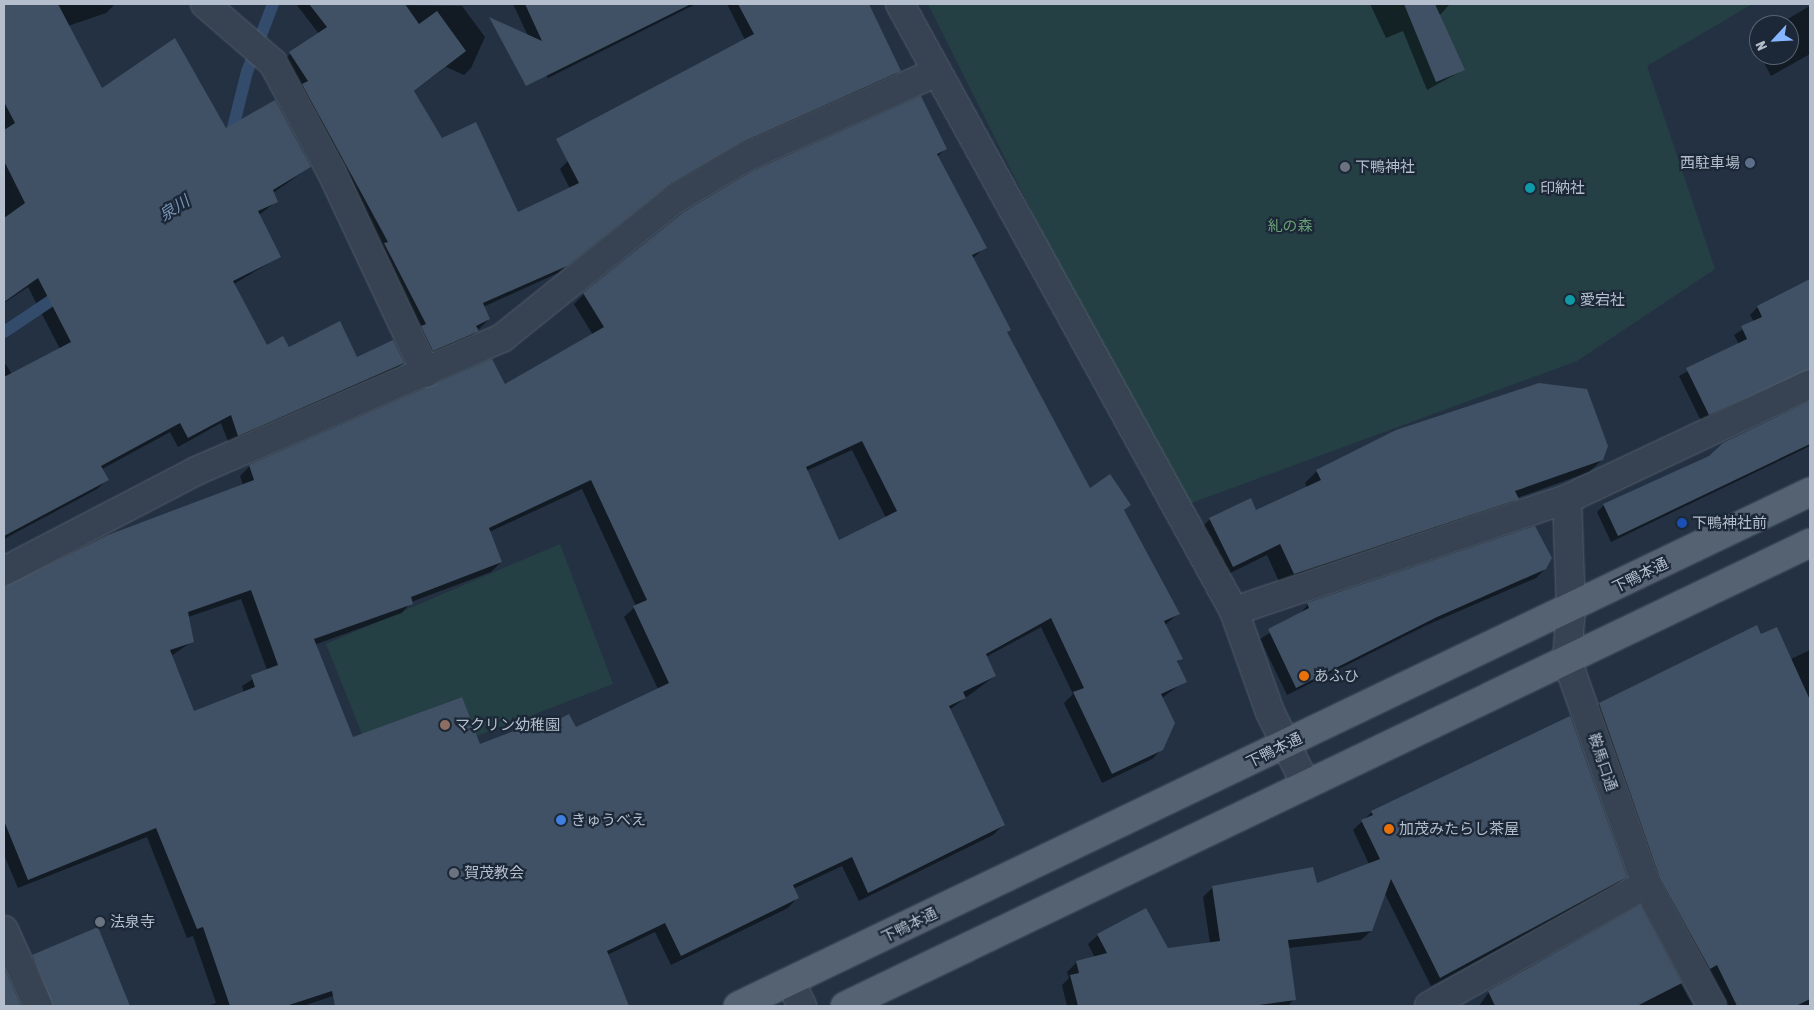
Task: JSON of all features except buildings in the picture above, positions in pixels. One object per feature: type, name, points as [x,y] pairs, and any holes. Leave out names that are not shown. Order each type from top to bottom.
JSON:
[{"type":"main road","name":"下鴨本通","points":[[738,1006],[1810,492]]},
{"type":"main road","points":[[844,1006],[1810,543]]},
{"type":"street","points":[[205,4],[272,63],[331,171],[426,373]]},
{"type":"street","points":[[900,4],[936,73],[1234,611],[1286,744],[1306,785]]},
{"type":"street","points":[[4,571],[196,471],[426,373],[502,338],[675,199],[738,162],[936,73]]},
{"type":"street","points":[[1234,611],[1567,499],[1810,384]]},
{"type":"street","name":"鞍馬口通","points":[[1567,499],[1571,608],[1567,660],[1646,884],[1712,1006]]},
{"type":"street","points":[[1429,1006],[1646,884]]},
{"type":"street","points":[[4,930],[38,1006]]},
{"type":"street","points":[[790,982],[802,1006]]},
{"type":"green space","name":"糺の森","points":[[928,4],[1752,4],[1647,66],[1715,269],[1577,361],[1186,505],[1146,440]]},
{"type":"green space","points":[[560,544],[613,684],[477,736],[461,697],[362,734],[326,644]]},
{"type":"waterway","name":"泉川","points":[[230,140],[247,72],[273,4]]},
{"type":"waterway","name":"泉川","points":[[4,332],[64,292]]},
{"type":"place","name":"西駐車場","points":[[1750,163]]},
{"type":"place","name":"下鴨神社","points":[[1345,167]]},
{"type":"place","name":"印納社","points":[[1530,188]]},
{"type":"place","name":"愛宕社","points":[[1570,300]]},
{"type":"place","name":"下鴨神社前","points":[[1682,523]]},
{"type":"place","name":"あふひ","points":[[1304,676]]},
{"type":"place","name":"マクリン幼稚園","points":[[445,725]]},
{"type":"place","name":"きゅうべえ","points":[[561,820]]},
{"type":"place","name":"加茂みたらし茶屋","points":[[1389,829]]},
{"type":"place","name":"賀茂教会","points":[[454,873]]},
{"type":"place","name":"法泉寺","points":[[100,922]]}]
